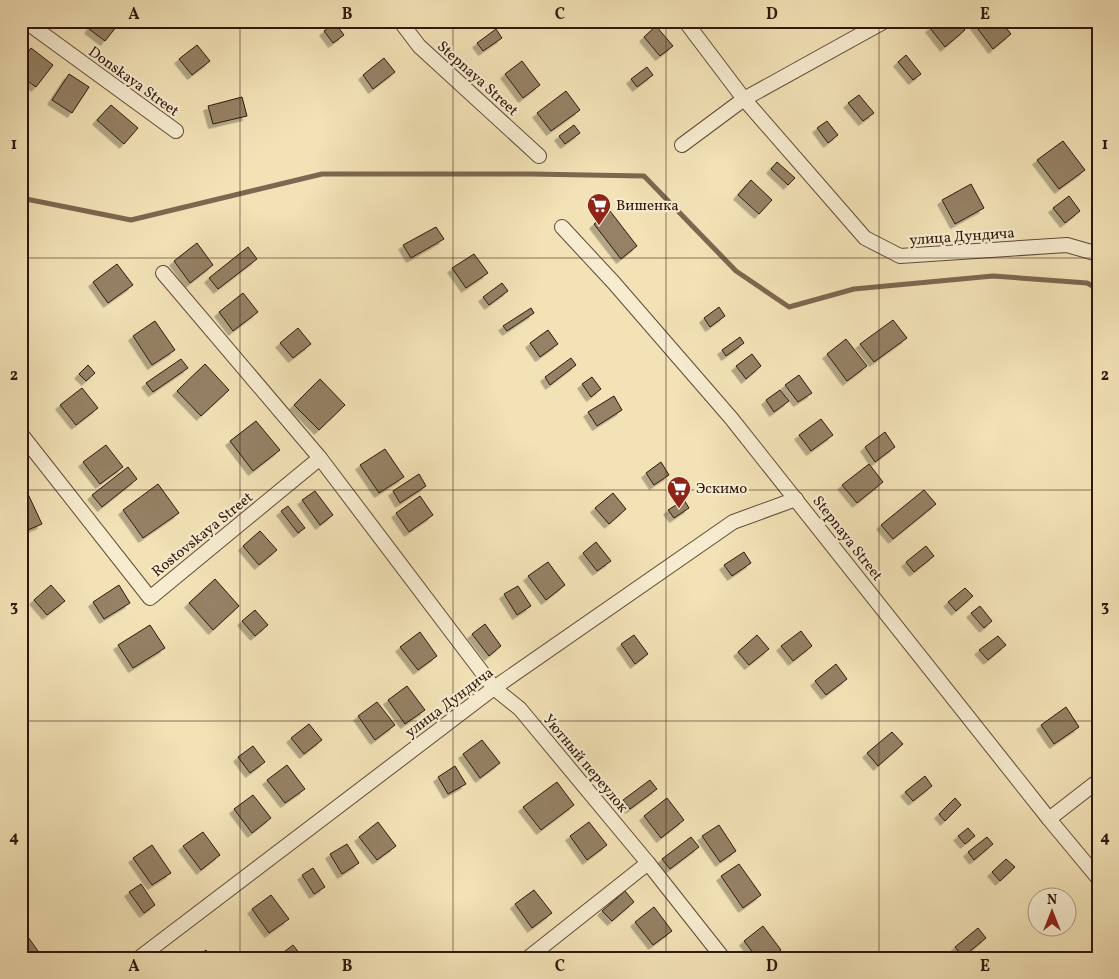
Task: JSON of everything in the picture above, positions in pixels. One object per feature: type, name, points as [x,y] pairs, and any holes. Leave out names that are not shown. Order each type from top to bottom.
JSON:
[{"type":"street","name":"Donskaya Street","points":[[25,21],[176,131]]},
{"type":"street","name":"Stepnaya Street","points":[[400,21],[419,46],[538,156]]},
{"type":"street","name":"улица Дундича","points":[[685,21],[744,100],[866,238],[900,256],[1067,246],[1098,254]]},
{"type":"street","points":[[682,145],[744,100],[885,21]]},
{"type":"street","name":"Stepnaya Street","points":[[562,226],[614,282],[724,410],[1098,878]]},
{"type":"street","points":[[163,273],[320,458],[494,688]]},
{"type":"street","name":"Rostovskaya Street","points":[[21,434],[150,598],[320,458]]},
{"type":"street","name":"улица Дундича","points":[[138,958],[494,688],[733,522],[796,499]]},
{"type":"street","name":"Уютный переулок","points":[[494,688],[520,709],[648,863],[723,958]]},
{"type":"street","points":[[1049,819],[1098,781]]},
{"type":"street","points":[[528,958],[648,863]]},
{"type":"building","points":[[95,21],[121,21],[105,41],[89,29]]},
{"type":"building","points":[[939,21],[958,21],[965,30],[945,47],[930,28]]},
{"type":"building","points":[[979,21],[1001,21],[1011,34],[993,49],[975,25]]},
{"type":"building","points":[[335,23],[344,35],[333,43],[324,31]]},
{"type":"building","points":[[656,26],[673,46],[660,56],[644,37]]},
{"type":"building","points":[[496,29],[502,38],[483,51],[477,43]]},
{"type":"building","points":[[197,45],[210,61],[192,75],[179,59]]},
{"type":"building","points":[[31,48],[53,65],[36,87],[21,76],[21,60]]},
{"type":"building","points":[[906,55],[921,74],[913,80],[898,62]]},
{"type":"building","points":[[384,58],[395,72],[373,89],[363,75]]},
{"type":"building","points":[[522,61],[540,85],[523,98],[505,74]]},
{"type":"building","points":[[647,67],[653,75],[637,87],[631,79]]},
{"type":"building","points":[[69,74],[89,87],[72,113],[52,100]]},
{"type":"building","points":[[566,91],[580,110],[551,131],[537,113]]},
{"type":"building","points":[[859,95],[874,113],[863,121],[848,103]]},
{"type":"building","points":[[242,97],[247,116],[213,124],[208,106]]},
{"type":"building","points":[[111,105],[138,128],[124,144],[97,120]]},
{"type":"building","points":[[827,121],[838,135],[828,143],[817,128]]},
{"type":"building","points":[[574,125],[580,133],[565,144],[559,136]]},
{"type":"building","points":[[1063,141],[1085,170],[1059,189],[1037,160]]},
{"type":"building","points":[[777,162],[795,178],[788,185],[771,169]]},
{"type":"building","points":[[751,180],[772,200],[759,214],[738,195]]},
{"type":"building","points":[[971,184],[984,208],[955,224],[942,200]]},
{"type":"building","points":[[1069,196],[1080,211],[1065,223],[1053,208]]},
{"type":"building","points":[[610,211],[637,246],[621,259],[594,224]]},
{"type":"building","points":[[436,227],[444,239],[411,258],[403,245]]},
{"type":"building","points":[[197,243],[213,265],[190,283],[174,261]]},
{"type":"building","points":[[248,247],[257,259],[218,289],[209,278]]},
{"type":"building","points":[[474,254],[488,273],[466,288],[452,268]]},
{"type":"building","points":[[117,264],[133,285],[108,303],[93,282]]},
{"type":"building","points":[[502,283],[508,291],[489,305],[483,297]]},
{"type":"building","points":[[243,293],[258,312],[233,331],[219,312]]},
{"type":"building","points":[[719,307],[725,316],[710,327],[704,318]]},
{"type":"building","points":[[531,308],[534,313],[507,331],[503,326]]},
{"type":"building","points":[[893,320],[907,338],[874,362],[860,344]]},
{"type":"building","points":[[155,321],[175,350],[152,365],[133,336]]},
{"type":"building","points":[[298,328],[311,344],[293,358],[280,343]]},
{"type":"building","points":[[548,330],[558,344],[540,357],[530,343]]},
{"type":"building","points":[[740,337],[744,343],[726,356],[722,350]]},
{"type":"building","points":[[846,339],[867,366],[847,381],[827,354]]},
{"type":"building","points":[[752,354],[761,366],[746,379],[736,366]]},
{"type":"building","points":[[571,358],[576,365],[550,385],[545,377]]},
{"type":"building","points":[[181,359],[188,368],[153,392],[146,383]]},
{"type":"building","points":[[205,364],[229,390],[201,416],[177,391]]},
{"type":"building","points":[[88,365],[95,373],[86,381],[79,374]]},
{"type":"building","points":[[799,375],[812,393],[798,402],[785,385]]},
{"type":"building","points":[[592,377],[601,389],[591,397],[582,384]]},
{"type":"building","points":[[320,379],[345,405],[319,430],[294,405]]},
{"type":"building","points":[[82,388],[98,408],[76,425],[60,405]]},
{"type":"building","points":[[780,390],[789,401],[774,412],[766,400]]},
{"type":"building","points":[[614,396],[622,410],[597,426],[588,412]]},
{"type":"building","points":[[821,419],[833,435],[811,451],[799,435]]},
{"type":"building","points":[[256,421],[280,450],[253,471],[230,441]]},
{"type":"building","points":[[885,432],[895,447],[875,462],[865,447]]},
{"type":"building","points":[[106,445],[123,467],[100,484],[83,462]]},
{"type":"building","points":[[385,449],[404,477],[379,493],[360,465]]},
{"type":"building","points":[[661,462],[669,475],[654,485],[646,473]]},
{"type":"building","points":[[869,464],[883,482],[857,503],[842,485]]},
{"type":"building","points":[[128,467],[137,479],[102,507],[92,495]]},
{"type":"building","points":[[419,474],[426,486],[400,503],[393,491]]},
{"type":"building","points":[[158,484],[179,513],[143,538],[123,510]]},
{"type":"building","points":[[924,490],[936,504],[893,539],[881,525]]},
{"type":"building","points":[[315,491],[333,515],[320,525],[302,500]]},
{"type":"building","points":[[613,493],[626,509],[609,524],[595,508]]},
{"type":"building","points":[[28,494],[42,524],[21,533],[21,497]]},
{"type":"building","points":[[420,496],[433,515],[409,532],[396,513]]},
{"type":"building","name":"Эскимо","points":[[684,500],[689,508],[674,518],[668,510]]},
{"type":"building","points":[[288,506],[305,528],[298,533],[281,511]]},
{"type":"building","points":[[260,531],[277,550],[259,565],[243,546]]},
{"type":"building","points":[[596,542],[611,561],[597,571],[583,553]]},
{"type":"building","points":[[926,546],[934,556],[914,572],[906,562]]},
{"type":"building","points":[[744,552],[751,563],[732,576],[724,565]]},
{"type":"building","points":[[548,562],[565,585],[546,600],[528,576]]},
{"type":"building","points":[[215,579],[239,606],[213,630],[189,603]]},
{"type":"building","points":[[51,585],[65,601],[47,615],[34,600]]},
{"type":"building","points":[[119,585],[130,603],[104,619],[93,602]]},
{"type":"building","points":[[518,586],[531,606],[517,615],[504,594]]},
{"type":"building","points":[[965,588],[973,596],[956,611],[948,602]]},
{"type":"building","points":[[980,606],[992,621],[984,628],[971,613]]},
{"type":"building","points":[[255,610],[268,625],[255,636],[242,621]]},
{"type":"building","points":[[485,624],[501,646],[489,656],[472,634]]},
{"type":"building","points":[[150,625],[165,648],[133,668],[118,645]]},
{"type":"building","points":[[801,631],[812,646],[793,661],[781,646]]},
{"type":"building","points":[[420,632],[437,656],[418,670],[400,647]]},
{"type":"building","points":[[634,635],[648,654],[635,664],[621,644]]},
{"type":"building","points":[[757,635],[769,649],[749,665],[738,652]]},
{"type":"building","points":[[998,636],[1006,645],[988,660],[979,650]]},
{"type":"building","points":[[836,664],[847,679],[826,695],[815,681]]},
{"type":"building","points":[[407,686],[425,710],[405,724],[388,700]]},
{"type":"building","points":[[377,702],[395,725],[375,740],[358,716]]},
{"type":"building","points":[[1066,707],[1079,727],[1054,744],[1041,725]]},
{"type":"building","points":[[309,724],[322,740],[304,754],[291,738]]},
{"type":"building","points":[[892,732],[903,744],[878,766],[867,753]]},
{"type":"building","points":[[482,740],[500,763],[480,778],[463,754]]},
{"type":"building","points":[[253,746],[265,762],[250,773],[238,757]]},
{"type":"building","points":[[287,765],[305,789],[285,803],[267,780]]},
{"type":"building","points":[[455,766],[466,784],[448,794],[438,777]]},
{"type":"building","points":[[925,776],[932,786],[913,801],[905,792]]},
{"type":"building","points":[[650,780],[657,789],[630,809],[623,800]]},
{"type":"building","points":[[557,782],[574,805],[541,830],[523,807]]},
{"type":"building","points":[[253,795],[271,818],[252,833],[234,809]]},
{"type":"building","points":[[667,798],[684,820],[661,838],[644,816]]},
{"type":"building","points":[[955,798],[961,805],[945,821],[939,814]]},
{"type":"building","points":[[378,822],[396,846],[377,860],[359,837]]},
{"type":"building","points":[[589,822],[607,845],[587,860],[570,836]]},
{"type":"building","points":[[719,825],[736,851],[720,862],[702,836]]},
{"type":"building","points":[[968,828],[975,836],[965,844],[958,836]]},
{"type":"building","points":[[203,832],[220,855],[201,870],[183,846]]},
{"type":"building","points":[[691,837],[699,847],[670,869],[662,859]]},
{"type":"building","points":[[987,837],[993,844],[974,860],[968,852]]},
{"type":"building","points":[[347,844],[359,863],[342,874],[330,854]]},
{"type":"building","points":[[152,845],[171,873],[152,885],[133,858]]},
{"type":"building","points":[[1006,859],[1015,867],[1000,881],[992,872]]},
{"type":"building","points":[[739,864],[761,895],[743,908],[721,876]]},
{"type":"building","points":[[313,868],[325,887],[314,894],[302,875]]},
{"type":"building","points":[[141,884],[155,905],[144,913],[129,892]]},
{"type":"building","points":[[534,890],[552,913],[532,928],[515,904]]},
{"type":"building","points":[[625,891],[634,902],[612,921],[602,911]]},
{"type":"building","points":[[271,895],[289,919],[269,933],[252,909]]},
{"type":"building","points":[[654,907],[672,931],[653,945],[635,922]]},
{"type":"building","points":[[763,926],[781,950],[771,958],[757,958],[744,941]]},
{"type":"building","points":[[978,928],[986,938],[963,957],[955,947]]},
{"type":"building","points":[[23,930],[38,951],[29,958],[21,958],[21,931]]},
{"type":"building","points":[[293,945],[303,958],[276,958]]},
{"type":"building","points":[[206,950],[212,958],[195,958]]},
{"type":"waterway","points":[[21,198],[131,220],[322,174],[644,176],[736,271],[789,307],[854,289],[993,276],[1087,283],[1098,289]]},
{"type":"place","name":"Вишенка","points":[[599,226]]},
{"type":"place","name":"Эскимо","points":[[679,509]]}]
